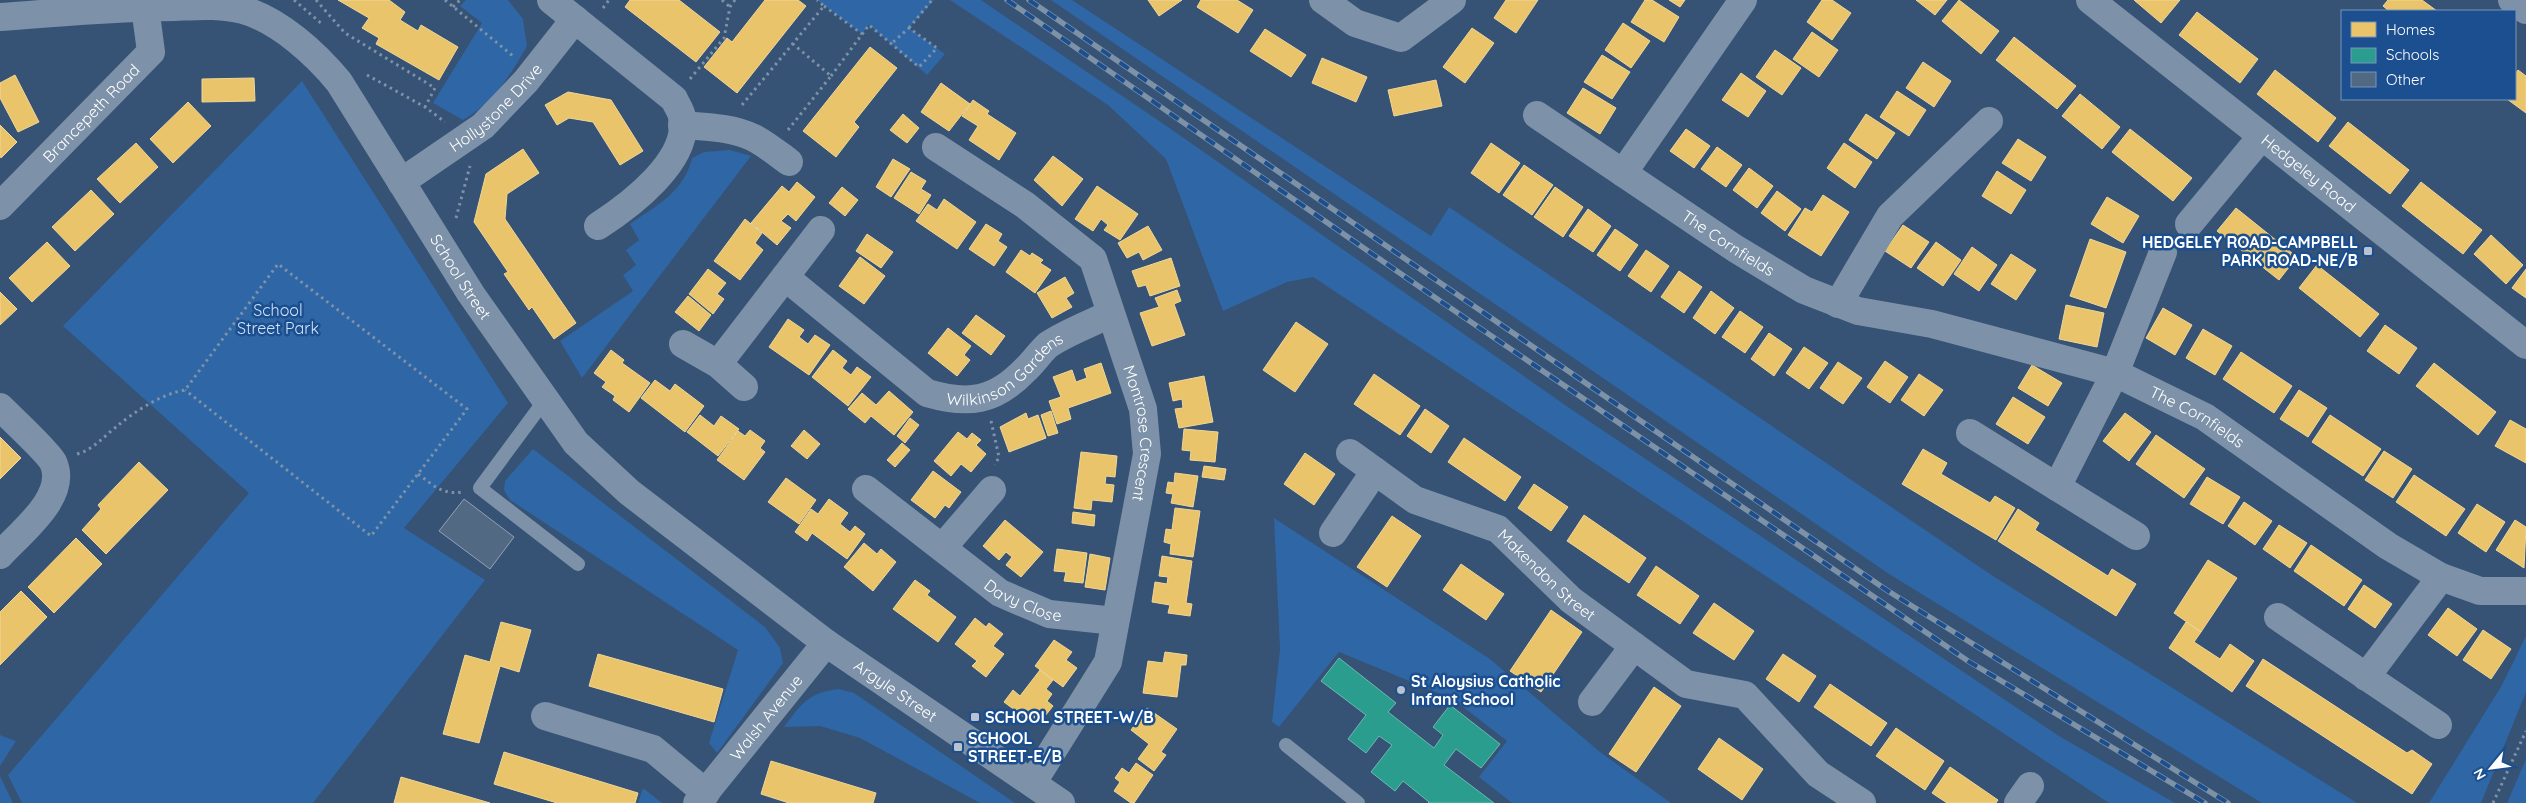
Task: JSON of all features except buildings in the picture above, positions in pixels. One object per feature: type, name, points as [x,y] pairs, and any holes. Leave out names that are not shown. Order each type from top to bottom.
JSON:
[{"type":"street","points":[[551,0],[674,99],[682,117],[680,141],[669,165],[644,192],[622,211],[598,226]]},
{"type":"street","points":[[1323,0],[1355,23],[1401,38],[1452,0]]},
{"type":"street","points":[[1623,173],[1743,0]]},
{"type":"street","name":"Hedgeley Road","points":[[2090,0],[2526,345]]},
{"type":"street","points":[[2512,0],[2526,10]]},
{"type":"street","name":"School Street","points":[[0,16],[145,7],[216,5],[244,10],[269,23],[319,58],[338,82],[471,294],[576,443],[629,492],[736,573]]},
{"type":"street","name":"Brancepeth Road","points":[[0,206],[152,52],[145,7]]},
{"type":"street","name":"Hollystone Drive","points":[[401,182],[483,126],[533,73],[575,19]]},
{"type":"street","name":"The Cornfields","points":[[1537,116],[1736,249],[1804,290],[1858,311],[1932,324],[2115,373],[2205,417],[2388,546],[2441,577],[2480,590],[2526,591]]},
{"type":"street","points":[[1838,304],[1890,216],[1989,121]]},
{"type":"street","points":[[682,125],[722,128],[754,138],[780,156]]},
{"type":"street","points":[[2189,224],[2262,136]]},
{"type":"street","name":"Montrose Crescent","points":[[936,147],[1025,205],[1093,259],[1143,409],[1147,454],[1108,662],[1033,782]]},
{"type":"street","points":[[718,364],[821,230]]},
{"type":"street","points":[[2057,487],[2115,373],[2163,252]]},
{"type":"street","name":"Wilkinson Gardens","points":[[785,277],[927,393],[951,400],[990,396],[1005,388],[1024,372],[1049,345],[1110,314]]},
{"type":"street","points":[[683,344],[718,364],[744,386]]},
{"type":"street","points":[[0,407],[53,461],[58,480],[52,499],[0,555]]},
{"type":"street","points":[[1970,433],[2136,536]]},
{"type":"street","name":"Makendon Street","points":[[1350,453],[1415,500],[1498,529],[1571,600],[1686,684],[1745,695],[1818,774],[1862,803]]},
{"type":"street","points":[[1333,533],[1375,471]]},
{"type":"street","name":"Davy Close","points":[[866,489],[944,547],[1000,593],[1049,614],[1115,621]]},
{"type":"street","points":[[944,547],[992,490]]},
{"type":"street","name":"Argyle Street","points":[[736,573],[826,643],[1033,782],[1061,803]]},
{"type":"street","points":[[2366,677],[2441,577]]},
{"type":"street","points":[[2278,618],[2438,725]]},
{"type":"street","name":"Walsh Avenue","points":[[545,716],[653,749],[702,798],[826,643]]},
{"type":"street","points":[[1592,702],[1634,646]]},
{"type":"lane","points":[[545,400],[480,488],[578,564]]},
{"type":"lane","points":[[1286,745],[1358,803]]},
{"type":"path","points":[[316,0],[345,33],[435,88],[425,107]]},
{"type":"path","points":[[445,0],[533,73]]},
{"type":"path","points":[[453,7],[460,0]]},
{"type":"path","points":[[722,0],[730,7]]},
{"type":"path","points":[[674,99],[724,38],[730,7],[735,0]]},
{"type":"path","points":[[817,0],[862,34]]},
{"type":"path","points":[[892,44],[932,0]]},
{"type":"path","points":[[722,128],[824,6]]},
{"type":"path","points":[[780,156],[831,76],[869,25],[919,68],[937,48],[908,28]]},
{"type":"path","points":[[793,44],[831,76]]},
{"type":"path","points":[[53,461],[83,452],[140,411],[164,398],[185,390],[278,264],[466,409],[371,536],[185,390]]},
{"type":"path","points":[[991,418],[999,457],[985,483],[992,490]]},
{"type":"path","points":[[418,474],[450,494],[480,488]]},
{"type":"path","points":[[2493,803],[2526,731]]},
{"type":"green space","points":[[466,0],[508,0],[523,19],[527,46],[500,88],[474,113],[463,120],[433,103],[482,23],[460,6]]},
{"type":"green space","points":[[817,0],[934,0],[909,28],[945,54],[927,75],[869,25],[862,34]]},
{"type":"green space","points":[[950,0],[981,0],[1168,127],[1568,407],[2059,736],[2175,803],[2109,803],[1313,277],[1287,282],[1223,311],[1166,159],[1108,105]]},
{"type":"green space","points":[[1051,0],[1072,0],[1431,236],[1449,207],[1993,576],[2357,803],[2262,803],[1889,574]]},
{"type":"green space","name":"School Street Park","points":[[302,81],[508,403],[404,528],[485,580],[313,803],[22,803],[8,775],[249,493],[63,326]]},
{"type":"green space","points":[[730,150],[751,156],[582,378],[560,341],[633,291],[623,275],[636,265],[626,250],[639,240],[630,224],[659,204],[676,189],[683,180],[692,158],[704,152]]},
{"type":"green space","points":[[533,449],[765,627],[780,648],[783,663],[717,753],[709,743],[738,650],[510,500],[504,490],[505,481]]},
{"type":"green space","points":[[1274,518],[1490,659],[1600,752],[1671,803],[1512,803],[1479,777],[1507,741],[1453,699],[1339,652],[1279,727],[1272,722],[1280,649]]},
{"type":"green space","points":[[2526,636],[2526,692],[2481,803],[2429,803],[2502,685]]},
{"type":"green space","points":[[839,689],[854,693],[1015,803],[980,803],[860,738],[820,726],[784,727],[807,700],[820,693]]},
{"type":"green space","points":[[0,735],[16,741],[0,766]]},
{"type":"green space","points":[[2526,759],[2526,803],[2507,803]]},
{"type":"green space","points":[[0,776],[13,803],[0,803]]},
{"type":"green space","points":[[643,788],[662,803],[638,803]]},
{"type":"railway","points":[[1007,0],[1427,292],[1968,661],[2205,803]]},
{"type":"railway","points":[[1029,0],[1888,591],[2228,803]]},
{"type":"place","name":"HEDGELEY ROAD-CAMPBELL PARK ROAD-NE/B","points":[[2368,251]]},
{"type":"place","name":"St Aloysius Catholic Infant School","points":[[1401,690]]},
{"type":"place","name":"SCHOOL STREET-W/B","points":[[975,717]]},
{"type":"place","name":"SCHOOL STREET-E/B","points":[[958,747]]}]
